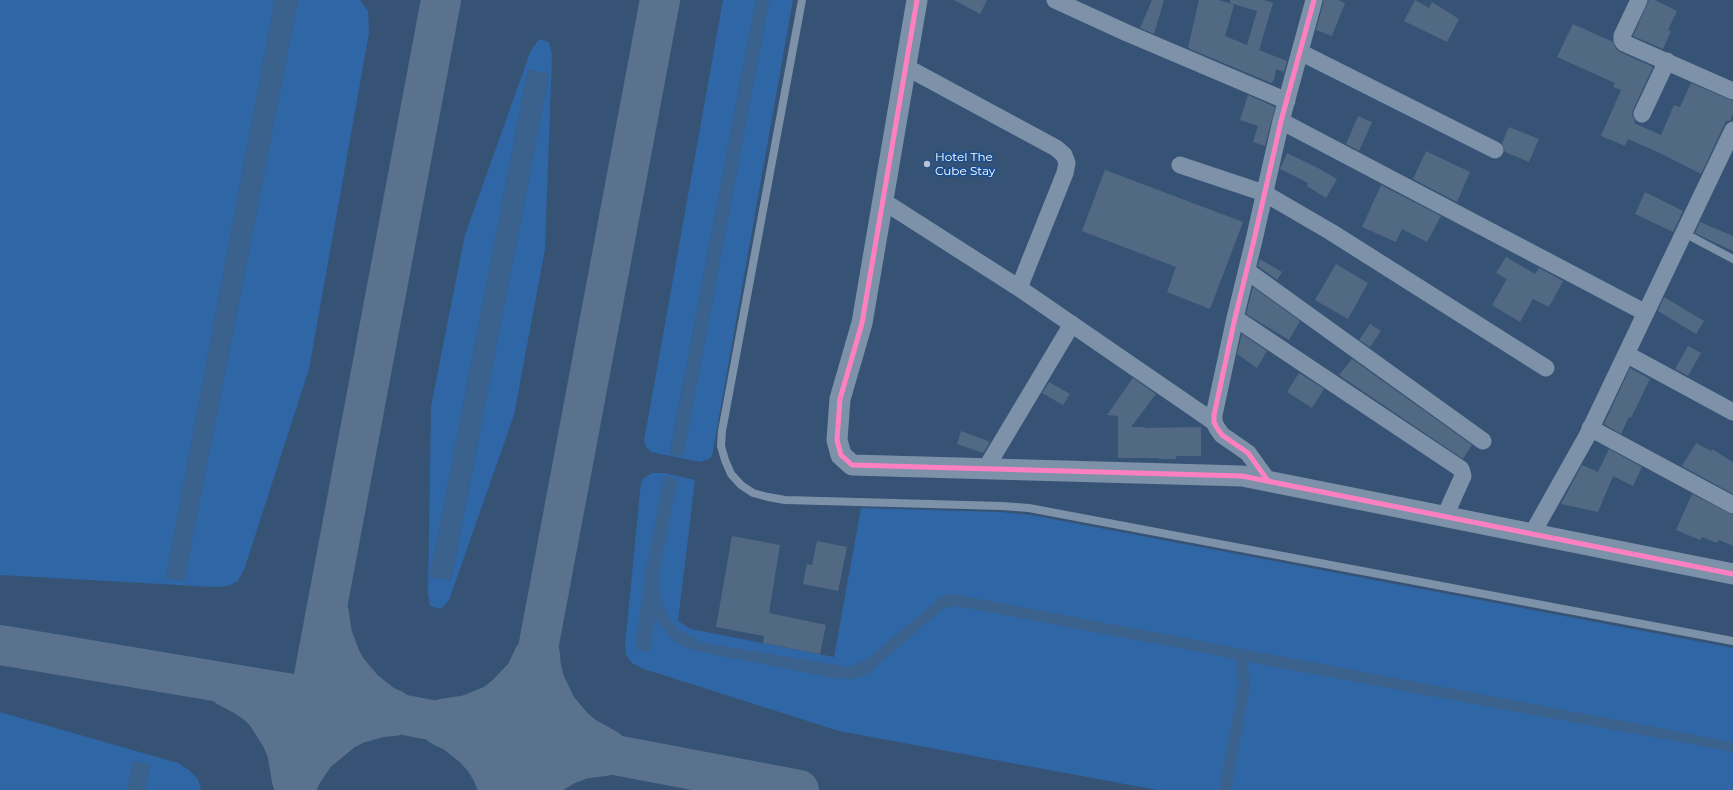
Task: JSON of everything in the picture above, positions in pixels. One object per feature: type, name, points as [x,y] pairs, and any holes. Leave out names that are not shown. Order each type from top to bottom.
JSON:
[{"type":"street","points":[[917,0],[862,323],[840,399],[837,440],[841,455],[852,465],[1242,476],[1733,574]]},
{"type":"street","points":[[1055,0],[1127,33],[1287,100]]},
{"type":"street","points":[[1214,422],[1214,415],[1235,318],[1264,193],[1314,0]]},
{"type":"street","points":[[1639,0],[1622,36],[1622,40],[1629,46],[1733,91]]},
{"type":"street","points":[[1300,52],[1495,150]]},
{"type":"street","points":[[1642,114],[1666,61]]},
{"type":"street","points":[[906,67],[1056,148],[1064,155],[1067,163],[1065,173],[1019,288]]},
{"type":"street","points":[[1282,121],[1646,313]]},
{"type":"street","points":[[1532,534],[1590,428],[1733,130]]},
{"type":"street","points":[[1180,165],[1264,193],[1331,232],[1546,368]]},
{"type":"street","points":[[883,201],[1019,288],[1214,422],[1222,435],[1248,452],[1268,481]]},
{"type":"street","points":[[1247,271],[1483,441]]},
{"type":"street","points":[[1235,318],[1461,469],[1464,476],[1445,516]]},
{"type":"street","points":[[986,468],[1072,324]]},
{"type":"street","points":[[1626,354],[1733,412]]},
{"type":"street","points":[[1590,428],[1733,505]]},
{"type":"lane","points":[[802,0],[722,431],[722,446],[725,460],[731,474],[741,485],[768,497],[785,500],[1029,508],[1733,641]]},
{"type":"lane","points":[[1684,233],[1733,259]]},
{"type":"shaded area","points":[[1,0],[275,0],[166,578],[184,581],[298,0],[360,0],[368,11],[369,33],[309,369],[245,567],[238,581],[228,586],[213,587],[0,575]]},
{"type":"shaded area","points":[[275,0],[298,0],[184,581],[166,578]]},
{"type":"shaded area","points":[[723,0],[756,0],[670,453],[683,456],[769,0],[793,0],[712,456],[709,459],[700,462],[651,452],[646,447],[644,441]]},
{"type":"shaded area","points":[[756,0],[769,0],[683,457],[670,454]]},
{"type":"shaded area","points":[[539,39],[549,42],[552,55],[545,249],[514,415],[449,600],[441,609],[430,606],[428,594],[431,406],[465,235],[531,50]],"holes":[[[528,70],[549,74],[451,580],[430,577]]]},
{"type":"shaded area","points":[[528,70],[549,74],[451,580],[430,577]]},
{"type":"shaded area","points":[[652,473],[664,473],[695,480],[678,621],[691,629],[834,657],[861,508],[1000,512],[1031,515],[1733,648],[1733,790],[1157,790],[839,731],[644,669],[632,663],[626,655],[625,644],[641,483],[644,478]]},
{"type":"shaded area","points":[[664,476],[678,479],[659,574],[659,591],[663,606],[669,618],[678,629],[703,643],[850,667],[866,660],[940,598],[953,594],[1733,742],[1733,752],[1248,662],[1250,686],[1231,790],[1219,790],[1239,684],[1236,659],[956,606],[944,608],[869,673],[859,678],[834,678],[700,652],[677,643],[670,637],[655,617],[650,652],[635,649],[646,569]]},
{"type":"shaded area","points":[[0,712],[178,763],[189,770],[198,779],[201,790],[145,790],[150,764],[133,761],[127,790],[0,790]]},
{"type":"shaded area","points":[[133,761],[150,764],[145,790],[127,790]]},
{"type":"building","points":[[954,0],[987,0],[980,14]]},
{"type":"building","points":[[1152,0],[1164,0],[1154,34],[1140,28]]},
{"type":"building","points":[[1199,0],[1219,0],[1234,5],[1225,36],[1247,45],[1257,11],[1230,3],[1230,0],[1264,0],[1273,3],[1259,50],[1287,61],[1284,72],[1276,69],[1274,80],[1271,83],[1188,48]]},
{"type":"building","points":[[1324,0],[1338,0],[1345,3],[1332,36],[1316,30]]},
{"type":"building","points":[[1415,0],[1429,8],[1432,2],[1459,19],[1447,42],[1404,21]]},
{"type":"building","points":[[1649,0],[1655,0],[1677,11],[1668,30],[1671,31],[1663,49],[1633,36]]},
{"type":"building","points":[[1573,24],[1613,42],[1616,49],[1620,52],[1653,67],[1633,110],[1632,115],[1635,121],[1634,123],[1661,135],[1674,105],[1680,107],[1691,83],[1733,101],[1733,114],[1730,121],[1726,121],[1701,174],[1628,139],[1625,146],[1601,136],[1621,90],[1613,87],[1615,83],[1557,57]]},
{"type":"building","points":[[1248,95],[1275,107],[1265,146],[1253,142],[1258,126],[1240,120]]},
{"type":"building","points":[[1358,116],[1372,122],[1359,151],[1346,144]]},
{"type":"building","points":[[1509,127],[1539,139],[1529,162],[1505,152],[1502,143]]},
{"type":"building","points":[[1426,151],[1470,172],[1457,202],[1413,179]]},
{"type":"building","points":[[1287,153],[1337,179],[1326,198],[1307,186],[1308,183],[1280,169]]},
{"type":"building","points":[[1105,170],[1243,222],[1210,309],[1167,292],[1176,267],[1082,231]]},
{"type":"building","points":[[1381,185],[1441,216],[1427,242],[1402,229],[1396,242],[1362,227]]},
{"type":"building","points":[[1645,192],[1683,211],[1673,232],[1635,214]]},
{"type":"building","points":[[1700,222],[1733,236],[1733,251],[1695,233]]},
{"type":"building","points":[[1506,257],[1535,274],[1539,268],[1563,281],[1549,307],[1533,299],[1520,322],[1492,305],[1507,279],[1496,273]]},
{"type":"building","points":[[1260,259],[1282,272],[1277,280],[1258,266]]},
{"type":"building","points":[[1336,264],[1368,283],[1348,319],[1315,300]]},
{"type":"building","points":[[1253,287],[1300,321],[1289,340],[1246,314]]},
{"type":"building","points":[[1664,297],[1704,321],[1696,334],[1658,311]]},
{"type":"building","points":[[1370,324],[1381,331],[1370,347],[1359,340]]},
{"type":"building","points":[[1242,334],[1267,351],[1257,368],[1237,354]]},
{"type":"building","points":[[1688,346],[1701,353],[1688,376],[1675,369]]},
{"type":"building","points":[[1352,359],[1472,445],[1463,459],[1339,375]]},
{"type":"building","points":[[1630,368],[1650,379],[1631,418],[1629,417],[1621,434],[1604,424]]},
{"type":"building","points":[[1299,373],[1324,389],[1312,408],[1287,392]]},
{"type":"building","points":[[1133,378],[1156,394],[1131,427],[1201,427],[1201,456],[1176,456],[1176,459],[1118,458],[1118,416],[1107,415]]},
{"type":"building","points":[[1049,382],[1070,394],[1063,405],[1042,393]]},
{"type":"building","points":[[961,431],[990,442],[983,453],[957,444]]},
{"type":"building","points":[[1696,443],[1711,451],[1712,449],[1733,462],[1733,494],[1682,466]]},
{"type":"building","points":[[1609,449],[1642,467],[1633,486],[1613,476],[1598,512],[1561,504],[1582,465],[1598,472]]},
{"type":"building","points":[[1692,494],[1733,515],[1733,546],[1719,540],[1717,543],[1702,537],[1700,540],[1676,530]]},
{"type":"building","points":[[732,536],[780,545],[769,613],[826,625],[820,654],[763,643],[764,636],[716,627]]},
{"type":"building","points":[[817,541],[847,547],[838,591],[803,584],[807,564],[812,565]]},
{"type":"taxiway","points":[[294,790],[310,697],[441,0]]},
{"type":"taxiway","points":[[513,790],[540,638],[660,0]]},
{"type":"taxiway","points":[[329,614],[332,635],[347,670],[364,690],[383,705],[394,710]]},
{"type":"taxiway","points":[[0,645],[310,697],[799,790]]},
{"type":"taxiway","points":[[540,655],[541,668],[545,683],[557,708],[574,728],[585,737],[607,749]]},
{"type":"taxiway","points":[[442,719],[468,715],[495,704],[525,675],[534,656]]},
{"type":"taxiway","points":[[226,686],[248,698],[259,706],[267,715],[282,739],[287,751],[292,780]]},
{"type":"taxiway","points":[[298,782],[316,753],[344,730],[356,724],[381,717],[394,716]]},
{"type":"taxiway","points":[[441,726],[454,732],[474,748],[484,759],[492,772],[499,790]]},
{"type":"taxiway","points":[[530,790],[543,779],[566,765],[582,759],[605,756]]},
{"type":"cycle path","points":[[917,0],[862,323],[840,399],[837,440],[841,455],[852,465],[1242,476],[1733,574]]},
{"type":"cycle path","points":[[1268,481],[1248,453],[1222,435],[1214,422],[1214,415],[1281,121],[1314,0]]},
{"type":"place","name":"Hotel The Cube Stay","points":[[927,164]]}]
